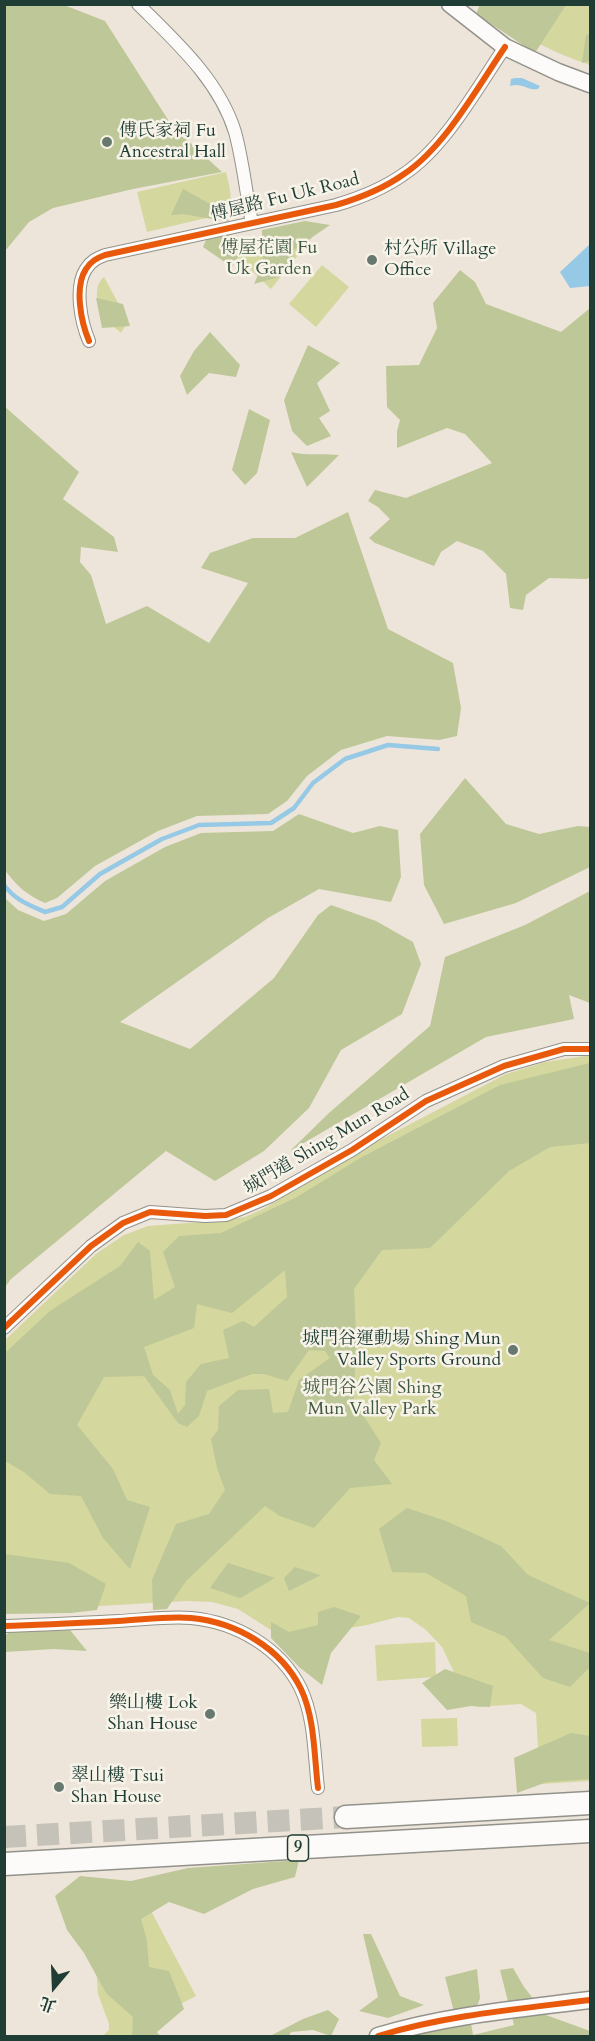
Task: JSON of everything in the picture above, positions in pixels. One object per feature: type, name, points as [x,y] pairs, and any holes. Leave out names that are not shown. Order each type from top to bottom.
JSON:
[{"type":"highway","points":[[346,1817],[591,1803]]},
{"type":"highway","name":"9","points":[[4,1864],[591,1831]]},
{"type":"street","points":[[138,4],[194,60],[223,106],[234,132],[252,223]]},
{"type":"street","points":[[450,4],[505,47],[558,72],[591,84]]},
{"type":"street","name":"傅屋路 Fu Uk Road","points":[[89,340],[83,327],[80,299],[84,271],[93,260],[105,255],[361,198],[405,174],[424,158],[441,138],[505,47]]},
{"type":"street","name":"城門道 Shing Mun Road","points":[[4,1328],[92,1246],[123,1223],[150,1212],[205,1216],[226,1215],[247,1208],[352,1150],[426,1101],[504,1066],[564,1049],[591,1049]]},
{"type":"street","points":[[4,1626],[174,1617],[212,1621],[246,1635],[264,1645],[279,1659],[291,1672],[301,1690],[311,1725],[318,1788]]},
{"type":"street","points":[[378,2037],[416,2026],[494,2011],[591,2000]]},
{"type":"green space","points":[[5,4],[64,5],[105,21],[172,126],[222,172],[133,189],[53,208],[29,222],[5,251]]},
{"type":"green space","points":[[476,5],[590,5],[590,65],[531,40]]},
{"type":"green space","points":[[480,5],[566,5],[535,53],[476,14]]},
{"type":"green space","points":[[590,34],[590,61],[582,63],[586,35]]},
{"type":"green space","points":[[226,172],[230,200],[223,214],[147,232],[137,192]]},
{"type":"green space","points":[[183,189],[208,203],[223,206],[229,222],[183,214],[171,215]]},
{"type":"green space","name":"傅屋花園 Fu Uk Garden","points":[[305,221],[330,225],[292,251],[293,273],[254,284],[263,264],[262,230]]},
{"type":"green space","name":"傅屋花園 Fu Uk Garden","points":[[317,231],[271,289],[231,251],[230,246]]},
{"type":"green space","points":[[231,234],[243,249],[232,267],[203,247],[207,238]]},
{"type":"green space","points":[[322,265],[349,287],[316,327],[289,304]]},
{"type":"green space","points":[[460,270],[475,282],[486,304],[561,332],[590,308],[590,577],[587,579],[549,578],[526,595],[523,610],[510,608],[506,574],[483,551],[457,541],[441,552],[434,566],[375,543],[369,538],[390,519],[368,501],[375,490],[406,498],[492,463],[465,434],[447,428],[397,448],[397,431],[400,420],[387,407],[386,366],[419,365],[437,328],[433,303]]},
{"type":"green space","points":[[104,277],[128,321],[121,333],[106,320],[98,304],[98,286]]},
{"type":"green space","points":[[96,298],[123,304],[130,326],[102,328]]},
{"type":"green space","points":[[210,332],[240,365],[236,377],[209,373],[187,395],[180,376],[194,351]]},
{"type":"green space","points":[[308,345],[340,363],[317,383],[330,411],[319,418],[331,436],[307,446],[292,431],[284,400]]},
{"type":"green space","points":[[4,406],[79,472],[63,499],[114,537],[118,552],[81,547],[80,562],[91,575],[106,624],[147,606],[209,643],[248,583],[201,568],[210,553],[253,538],[295,538],[348,512],[388,629],[453,663],[461,708],[457,736],[439,740],[387,736],[341,750],[307,776],[287,801],[268,814],[197,816],[158,831],[95,866],[57,898],[45,903],[26,893],[4,869]]},
{"type":"green space","points":[[249,409],[270,420],[257,473],[245,485],[232,470]]},
{"type":"green space","points":[[291,452],[303,454],[339,455],[307,487]]},
{"type":"green space","points":[[465,778],[506,824],[539,834],[578,826],[590,827],[590,867],[516,903],[444,924],[424,885],[420,834]]},
{"type":"green space","points":[[299,814],[353,833],[380,826],[398,830],[401,877],[391,902],[319,889],[268,918],[120,1022],[190,1049],[274,978],[318,915],[331,905],[376,921],[413,942],[421,964],[402,1014],[341,1050],[309,1108],[264,1151],[215,1181],[166,1151],[11,1279],[5,1287],[5,898],[18,910],[44,921],[66,914],[105,881],[165,847],[201,833],[273,831]]},
{"type":"green space","points":[[590,891],[590,1003],[569,995],[574,1019],[486,1037],[290,1151],[330,1112],[430,1026],[445,957],[525,925]]},
{"type":"green space","name":"城門谷公園 Shing Mun Valley Park","points":[[590,1056],[590,1781],[540,1784],[536,1713],[521,1704],[476,1707],[462,1689],[442,1647],[426,1630],[409,1618],[398,1617],[367,1625],[285,1639],[238,1609],[212,1602],[187,1601],[5,1609],[5,1340],[96,1254],[124,1235],[148,1226],[245,1217],[265,1208],[353,1154],[506,1074],[545,1062]]},
{"type":"green space","points":[[590,1063],[590,1143],[550,1147],[509,1171],[430,1248],[382,1250],[354,1289],[356,1335],[354,1401],[381,1443],[374,1460],[392,1484],[350,1488],[314,1528],[280,1516],[265,1506],[186,1581],[167,1609],[153,1610],[152,1580],[176,1524],[209,1514],[225,1490],[217,1468],[211,1439],[218,1430],[219,1406],[238,1390],[269,1389],[273,1413],[288,1412],[299,1380],[330,1358],[325,1351],[309,1350],[287,1381],[264,1374],[252,1374],[207,1391],[199,1416],[187,1427],[178,1423],[144,1376],[104,1377],[77,1425],[113,1469],[127,1500],[150,1507],[130,1569],[103,1538],[81,1496],[50,1494],[24,1472],[5,1461],[5,1353],[50,1311],[120,1266],[138,1242],[150,1251],[154,1300],[175,1287],[163,1252],[179,1236],[221,1233],[297,1197],[362,1157],[500,1085]],"holes":[[[285,1270],[287,1297],[254,1327],[243,1321],[223,1330],[229,1358],[201,1364],[186,1382],[185,1405],[178,1414],[170,1390],[153,1375],[144,1347],[194,1328],[197,1304],[232,1313]]]},
{"type":"green space","points":[[407,1508],[446,1521],[501,1546],[528,1575],[590,1603],[549,1640],[590,1653],[590,1667],[570,1687],[543,1678],[506,1637],[471,1622],[466,1596],[426,1573],[392,1572],[379,1529]]},
{"type":"green space","points":[[5,1554],[69,1563],[106,1584],[97,1610],[71,1613],[5,1614]]},
{"type":"green space","points":[[228,1563],[275,1578],[240,1598],[210,1588]]},
{"type":"green space","points":[[295,1567],[321,1575],[289,1591],[284,1578]]},
{"type":"green space","points":[[334,1607],[361,1616],[331,1653],[322,1685],[299,1667],[271,1638],[271,1622],[289,1632],[318,1625],[318,1612]]},
{"type":"green space","points":[[70,1630],[87,1651],[54,1649],[5,1652],[5,1636],[9,1632]]},
{"type":"green space","points":[[435,1642],[436,1677],[377,1681],[375,1645]]},
{"type":"green space","points":[[445,1669],[493,1686],[490,1707],[471,1706],[447,1710],[422,1683]]},
{"type":"green space","points":[[457,1718],[458,1746],[422,1747],[421,1719]]},
{"type":"green space","points":[[571,1733],[590,1736],[590,1779],[547,1782],[517,1793],[514,1758]]},
{"type":"green space","points":[[299,1860],[295,1877],[253,1889],[204,1914],[169,1902],[141,1919],[147,1941],[149,1967],[169,1971],[184,2009],[157,2032],[160,2036],[132,2036],[133,2017],[106,1993],[84,1953],[67,1930],[55,1896],[80,1876],[131,1881],[188,1868]]},
{"type":"green space","points":[[150,1909],[196,1996],[144,2023],[145,2036],[103,2036],[109,2030],[109,2024],[98,1994],[92,1910]]},
{"type":"green space","points":[[363,1934],[371,1934],[400,1996],[424,2005],[388,2018],[359,2011],[378,1997]]},
{"type":"green space","points":[[513,1968],[524,1987],[546,2015],[590,2031],[590,2036],[396,2036],[456,2020],[445,1977],[477,1969],[480,1998],[471,2023],[473,2035],[514,2025],[500,1970]]},
{"type":"green space","points":[[328,2010],[339,2019],[331,2036],[313,2030],[291,2032],[289,2036],[270,2036],[303,2019]]},
{"type":"water","points":[[522,78],[540,86],[534,89],[518,85],[510,86],[511,79]]},
{"type":"water","points":[[590,244],[590,286],[570,288],[560,272]]},
{"type":"waterway","points":[[4,885],[18,898],[45,912],[62,907],[100,874],[162,839],[199,825],[271,823],[294,808],[313,783],[345,759],[388,745],[438,749]]},
{"type":"tunnel","points":[[4,1837],[346,1817]]},
{"type":"cycle path","points":[[89,341],[81,315],[80,285],[82,276],[94,260],[105,255],[336,205],[380,189],[404,174],[433,149],[447,133],[505,47]]},
{"type":"cycle path","points":[[4,1328],[91,1246],[123,1223],[150,1212],[205,1216],[226,1215],[271,1196],[352,1150],[426,1101],[504,1066],[564,1049],[590,1049]]},
{"type":"cycle path","points":[[4,1626],[191,1618],[240,1631],[282,1661],[301,1689],[309,1712],[318,1788]]},
{"type":"cycle path","points":[[378,2036],[457,2018],[590,2000]]},
{"type":"place","name":"傅氏家祠 Fu Ancestral Hall","points":[[107,142]]},
{"type":"place","name":"村公所 Village Office","points":[[372,260]]},
{"type":"place","name":"城門谷運動場 Shing Mun Valley Sports Ground","points":[[513,1350]]},
{"type":"place","name":"樂山樓 Lok Shan House","points":[[210,1714]]},
{"type":"place","name":"翠山樓 Tsui Shan House","points":[[59,1787]]}]
